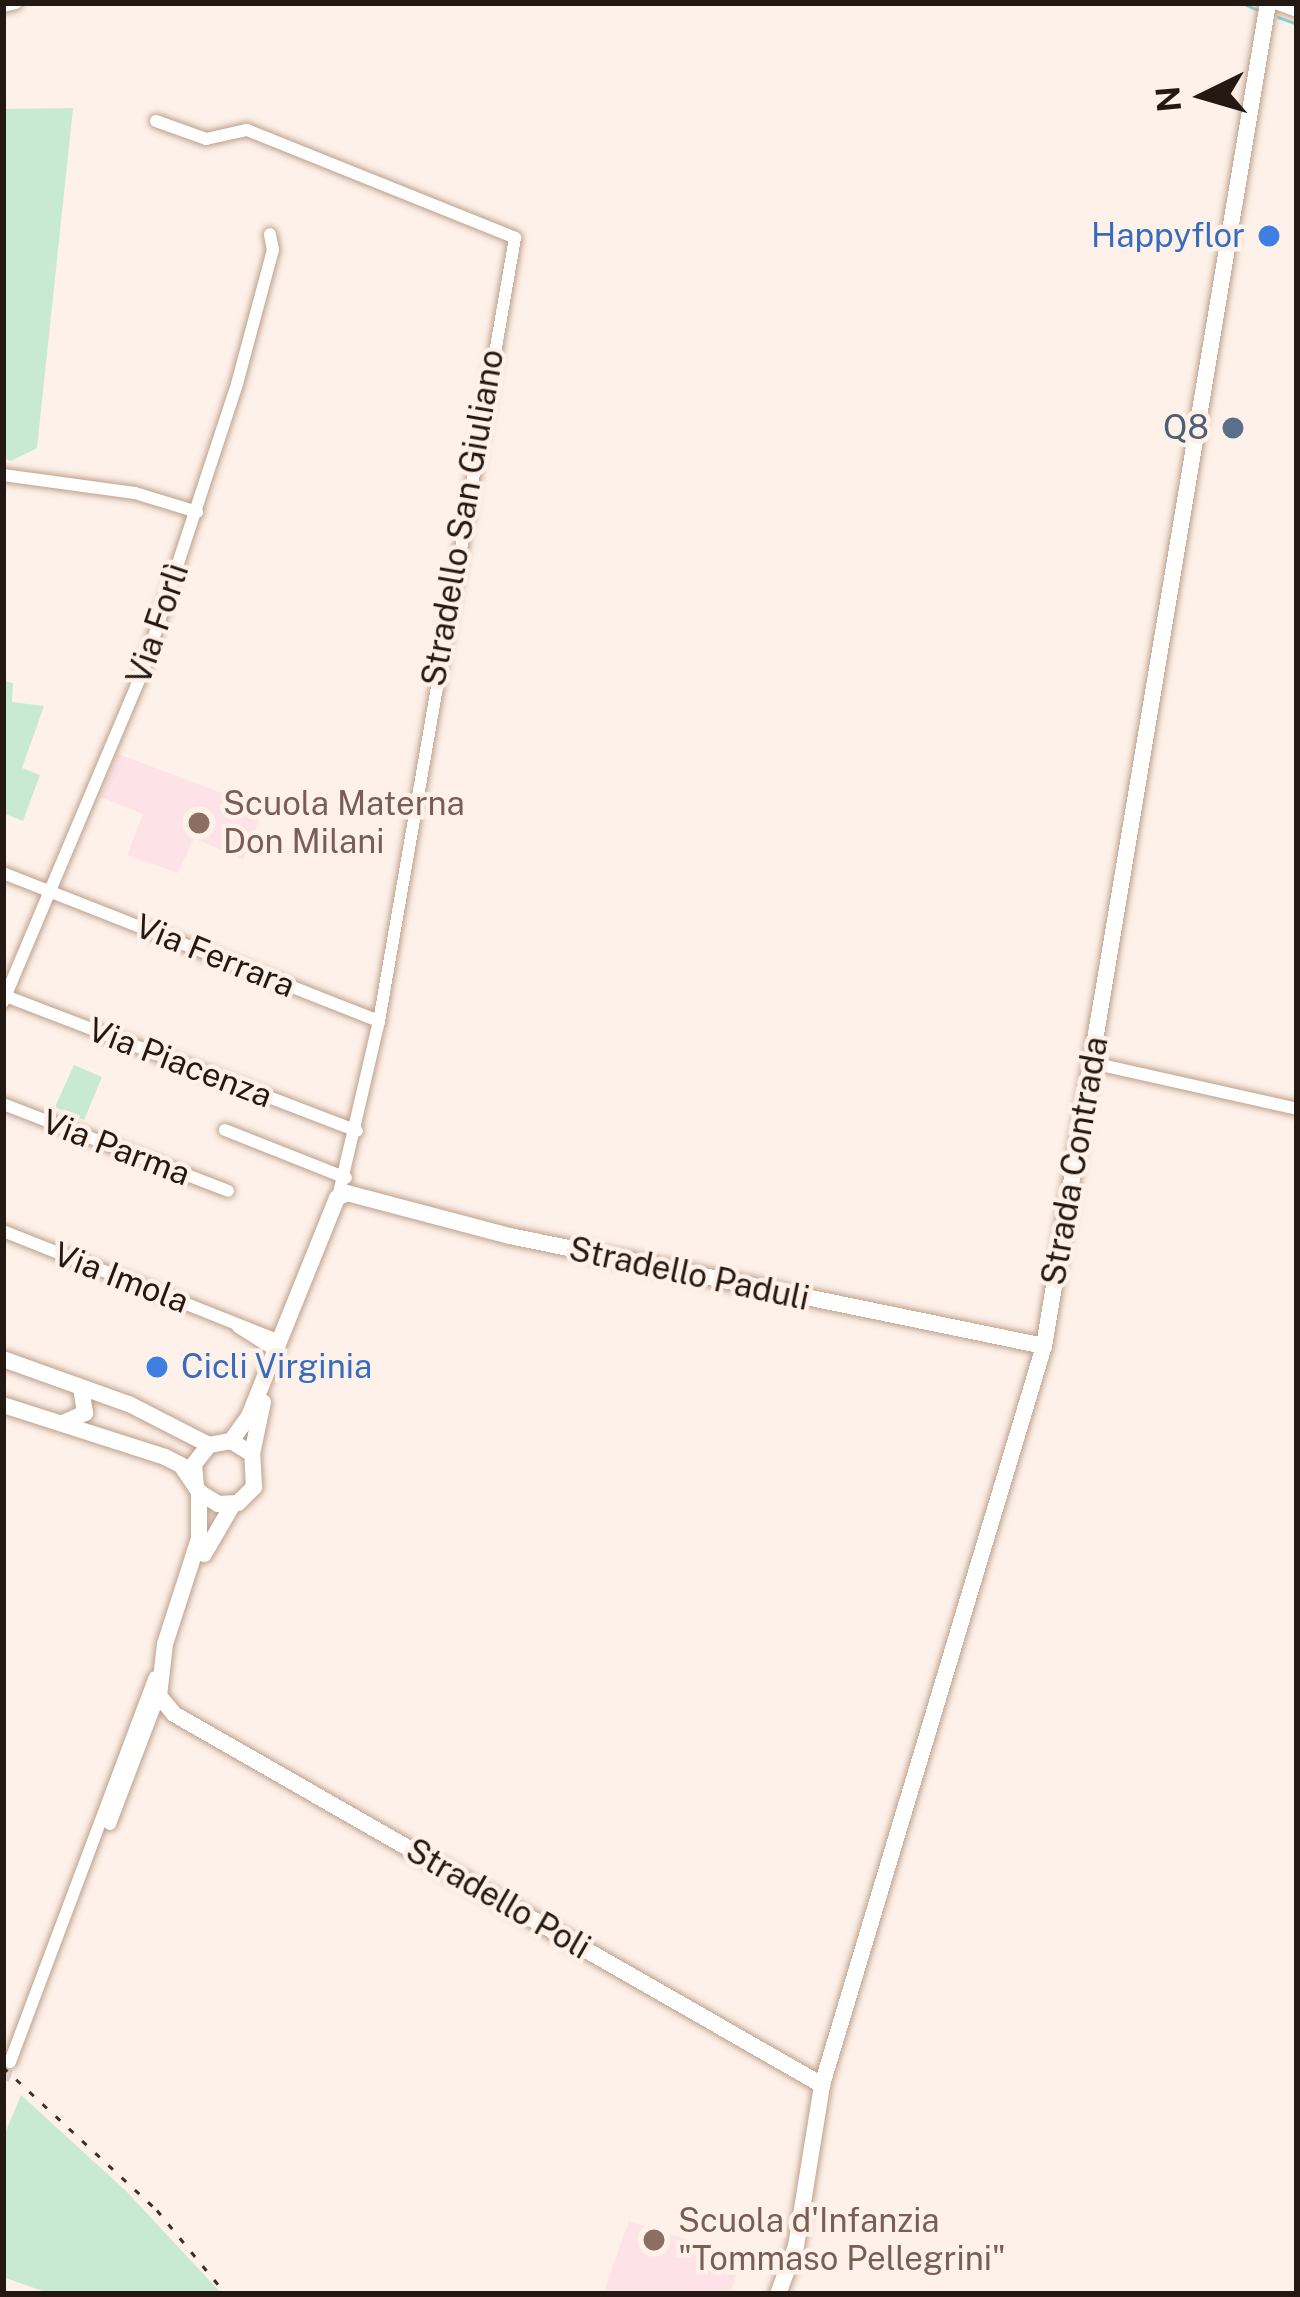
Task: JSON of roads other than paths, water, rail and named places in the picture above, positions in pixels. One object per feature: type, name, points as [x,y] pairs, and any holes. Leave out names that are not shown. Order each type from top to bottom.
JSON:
[{"type":"street","points":[[3,6],[16,3]]},
{"type":"street","points":[[1271,3],[1297,11]]},
{"type":"street","name":"Strada Contrada","points":[[778,2294],[796,2246],[822,2085],[1044,1346],[1271,3]]},
{"type":"street","name":"Stradello San Giuliano","points":[[156,121],[206,139],[247,130],[515,238],[358,1131],[346,1178],[275,1353],[231,1441]]},
{"type":"street","name":"Via Forlì","points":[[4,997],[142,673],[197,512],[269,266],[270,233]]},
{"type":"street","points":[[3,475],[135,493],[197,512]]},
{"type":"street","name":"Via Ferrara","points":[[3,873],[379,1021]]},
{"type":"street","name":"Via Piacenza","points":[[4,997],[358,1131]]},
{"type":"street","points":[[1092,1063],[1297,1109]]},
{"type":"street","name":"Via Parma","points":[[3,1104],[228,1191]]},
{"type":"street","points":[[225,1130],[346,1178]]},
{"type":"street","name":"Stradello Paduli","points":[[337,1198],[353,1193],[510,1236],[1044,1346]]},
{"type":"street","name":"Via Imola","points":[[3,1231],[238,1327],[275,1353]]},
{"type":"street","name":"Stradello San Giuliano","points":[[252,1454],[275,1353]]},
{"type":"street","points":[[3,1359],[209,1445],[231,1441],[252,1454],[254,1487],[233,1504],[194,1577],[150,1725],[99,1839]]},
{"type":"street","points":[[34,1417],[81,1420],[87,1403],[81,1388]]},
{"type":"street","points":[[3,1405],[165,1457],[198,1490],[233,1504]]},
{"type":"street","points":[[10,2062],[99,1839],[200,1539],[194,1464],[209,1445]]},
{"type":"street","points":[[159,1696],[165,1644]]},
{"type":"street","name":"Stradello Poli","points":[[159,1696],[175,1714],[822,2085]]},
{"type":"street","points":[[150,1725],[175,1714]]},
{"type":"street","points":[[120,1778],[142,1747]]},
{"type":"waterway","points":[[1242,3],[1258,10]]},
{"type":"waterway","points":[[1278,17],[1297,24]]},
{"type":"tunnel","points":[[3,2080],[10,2062]]},
{"type":"railway","points":[[3,2067],[157,2210],[226,2294]]},
{"type":"place","name":"Happyflor","points":[[1269,236]]},
{"type":"place","name":"Q8","points":[[1233,428]]},
{"type":"place","name":"Scuola Materna Don Milani","points":[[199,823]]},
{"type":"place","name":"Cicli Virginia","points":[[157,1367]]},
{"type":"place","name":"Scuola d'Infanzia \"Tommaso Pellegrini\"","points":[[654,2240]]}]
